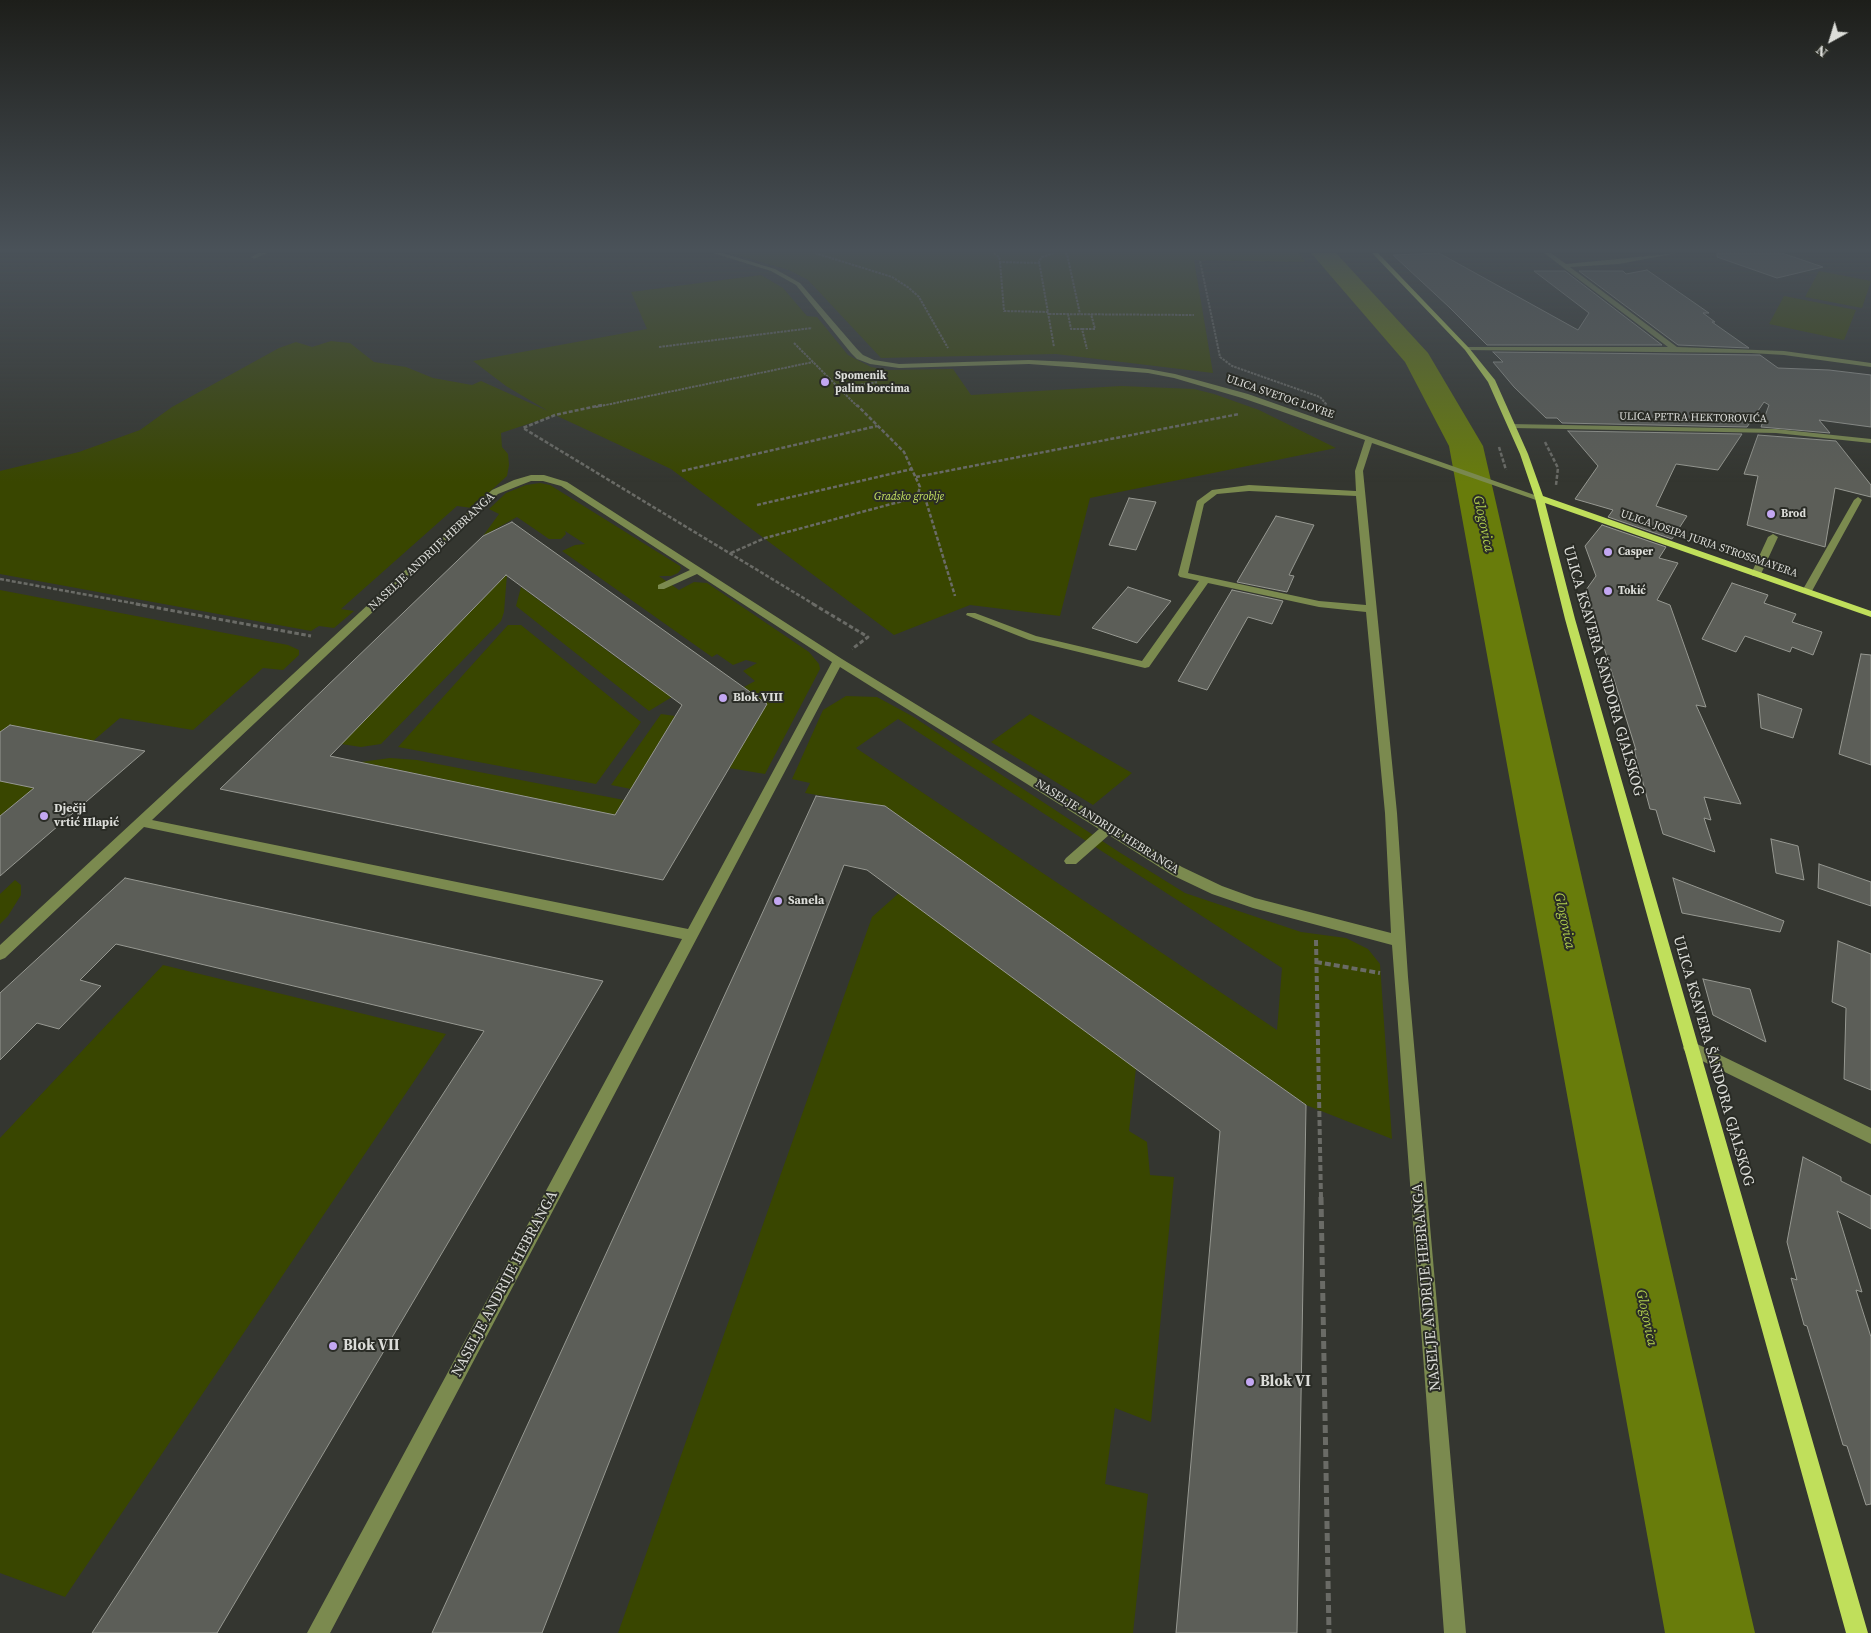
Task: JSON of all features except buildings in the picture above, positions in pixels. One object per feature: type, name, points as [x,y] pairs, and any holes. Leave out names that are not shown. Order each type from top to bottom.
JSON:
[{"type":"main road","name":"ULICA KSAVERA ŠANDORA GJALSKOG","points":[[1448,329],[1467,349],[1492,382],[1514,426],[1539,498],[1556,568],[1857,1633]]},
{"type":"main road","name":"ULICA JOSIPA JURJA STROSSMAYERA","points":[[1539,498],[1871,614]]},
{"type":"street","name":"ULICA SVETOG LOVRE","points":[[836,329],[860,357],[883,364],[1029,362],[1073,364],[1148,371],[1202,383],[1539,498]]},
{"type":"street","points":[[1649,329],[1675,349]]},
{"type":"street","points":[[1467,349],[1675,349],[1784,353],[1871,366]]},
{"type":"street","name":"ULICA PETRA HEKTOROVIĆA","points":[[1514,426],[1776,431],[1871,441]]},
{"type":"street","name":"NASELJE ANDRIJE HEBRANGA","points":[[1370,440],[1364,452],[1360,471],[1360,494],[1391,814],[1399,941],[1455,1633]]},
{"type":"street","name":"NASELJE ANDRIJE HEBRANGA","points":[[0,954],[496,492],[531,478],[544,478],[564,484],[838,661],[1177,871],[1217,890],[1253,903],[1399,941]]},
{"type":"street","points":[[1360,494],[1249,488],[1215,492],[1200,503],[1183,575],[1319,604],[1371,609]]},
{"type":"street","points":[[1807,591],[1858,500]]},
{"type":"street","points":[[1756,574],[1773,538]]},
{"type":"street","points":[[661,587],[698,570]]},
{"type":"street","points":[[971,615],[1033,638],[1145,665],[1205,580]]},
{"type":"street","name":"NASELJE ANDRIJE HEBRANGA","points":[[318,1633],[838,661]]},
{"type":"street","points":[[142,822],[691,935]]},
{"type":"street","points":[[1071,861],[1108,828]]},
{"type":"street","points":[[1691,1048],[1871,1136]]},
{"type":"path","points":[[659,347],[808,329]]},
{"type":"path","points":[[937,329],[957,364]]},
{"type":"path","points":[[1051,329],[1056,354]]},
{"type":"path","points":[[1082,329],[1087,351]]},
{"type":"path","points":[[1214,329],[1220,357],[1232,366],[1320,397],[1326,404],[1314,420]]},
{"type":"path","points":[[730,553],[764,538],[910,499],[918,494],[920,486],[904,452],[794,343]]},
{"type":"path","points":[[813,362],[555,414],[523,428],[868,637],[838,661]]},
{"type":"path","points":[[839,388],[882,382]]},
{"type":"path","points":[[916,477],[1239,414]]},
{"type":"path","points":[[682,471],[878,426]]},
{"type":"path","points":[[1498,446],[1507,474]]},
{"type":"path","points":[[1552,455],[1558,468],[1555,490]]},
{"type":"path","points":[[757,505],[912,469]]},
{"type":"path","points":[[918,494],[926,501],[955,596]]},
{"type":"path","points":[[0,579],[336,641]]},
{"type":"path","points":[[1315,919],[1329,1633]]},
{"type":"path","points":[[1316,962],[1402,977]]},
{"type":"green space","name":"Gradsko groblje","points":[[646,329],[827,329],[848,355],[871,367],[888,370],[953,369],[971,395],[1121,386],[1194,389],[1259,410],[1336,448],[1090,498],[1060,616],[970,605],[894,635],[671,469],[555,415],[501,433],[502,447],[508,454],[507,476],[472,508],[457,506],[341,609],[354,611],[334,628],[319,626],[311,631],[0,574],[0,471],[79,452],[140,430],[172,407],[279,348],[296,342],[312,347],[331,341],[350,343],[374,362],[406,367],[433,378],[472,385],[481,381],[548,411],[506,386],[473,361]]},
{"type":"green space","points":[[854,329],[1206,329],[1213,373],[1056,354],[881,358]]},
{"type":"green space","points":[[1793,329],[1848,329],[1844,340]]},
{"type":"green space","points":[[540,483],[550,485],[680,566],[681,569],[678,573],[671,576],[659,576],[679,590],[694,582],[707,583],[809,652],[819,664],[820,669],[765,774],[729,768],[767,704],[744,687],[755,681],[743,671],[757,663],[746,660],[733,665],[717,654],[712,657],[562,551],[575,545],[585,544],[565,531],[566,534],[561,539],[549,539],[517,517],[483,536],[499,514],[489,509],[506,493],[526,485]]},
{"type":"green space","points":[[507,574],[504,612],[501,621],[381,744],[361,747],[341,744]]},
{"type":"green space","points":[[521,587],[655,686],[670,678],[685,689],[649,711],[516,606]]},
{"type":"green space","points":[[0,590],[288,645],[299,650],[299,655],[283,670],[263,668],[193,730],[120,718],[93,741],[10,725],[0,732]]},
{"type":"green space","points":[[508,625],[521,625],[641,722],[596,784],[398,747]]},
{"type":"green space","points":[[846,696],[877,697],[912,716],[1119,852],[1185,893],[1301,932],[1346,938],[1368,949],[1380,964],[1392,1139],[1306,1105],[885,806],[805,793],[810,783],[792,779],[823,710]],"holes":[[[898,719],[1282,968],[1277,1030],[856,748]]]},
{"type":"green space","points":[[661,714],[675,716],[631,789],[611,785]]},
{"type":"green space","points":[[1030,714],[1132,773],[1093,805],[991,742]]},
{"type":"green space","points":[[390,758],[417,760],[624,800],[615,815],[361,762]]},
{"type":"green space","points":[[0,781],[34,788],[0,816]]},
{"type":"green space","points":[[15,880],[21,885],[21,895],[8,916],[0,924],[0,894]]},
{"type":"green space","points":[[899,893],[1136,1068],[1129,1131],[1147,1142],[1150,1175],[1174,1177],[1151,1422],[1115,1408],[1105,1484],[1148,1494],[1133,1633],[618,1633],[872,917]]},
{"type":"green space","points":[[163,965],[446,1034],[65,1597],[0,1573],[0,1138]]},
{"type":"waterway","name":"Glogovica","points":[[1391,329],[1418,359],[1466,446],[1710,1633]]},
{"type":"place","name":"Spomenik palim borcima","points":[[825,382]]},
{"type":"place","name":"Brod","points":[[1771,514]]},
{"type":"place","name":"Casper","points":[[1608,552]]},
{"type":"place","name":"Tokić","points":[[1608,591]]},
{"type":"place","name":"Blok VIII","points":[[723,698]]},
{"type":"place","name":"Dječji vrtić Hlapić","points":[[44,816]]},
{"type":"place","name":"Sanela","points":[[778,901]]},
{"type":"place","name":"Blok VII","points":[[333,1346]]},
{"type":"place","name":"Blok VI","points":[[1250,1382]]}]
